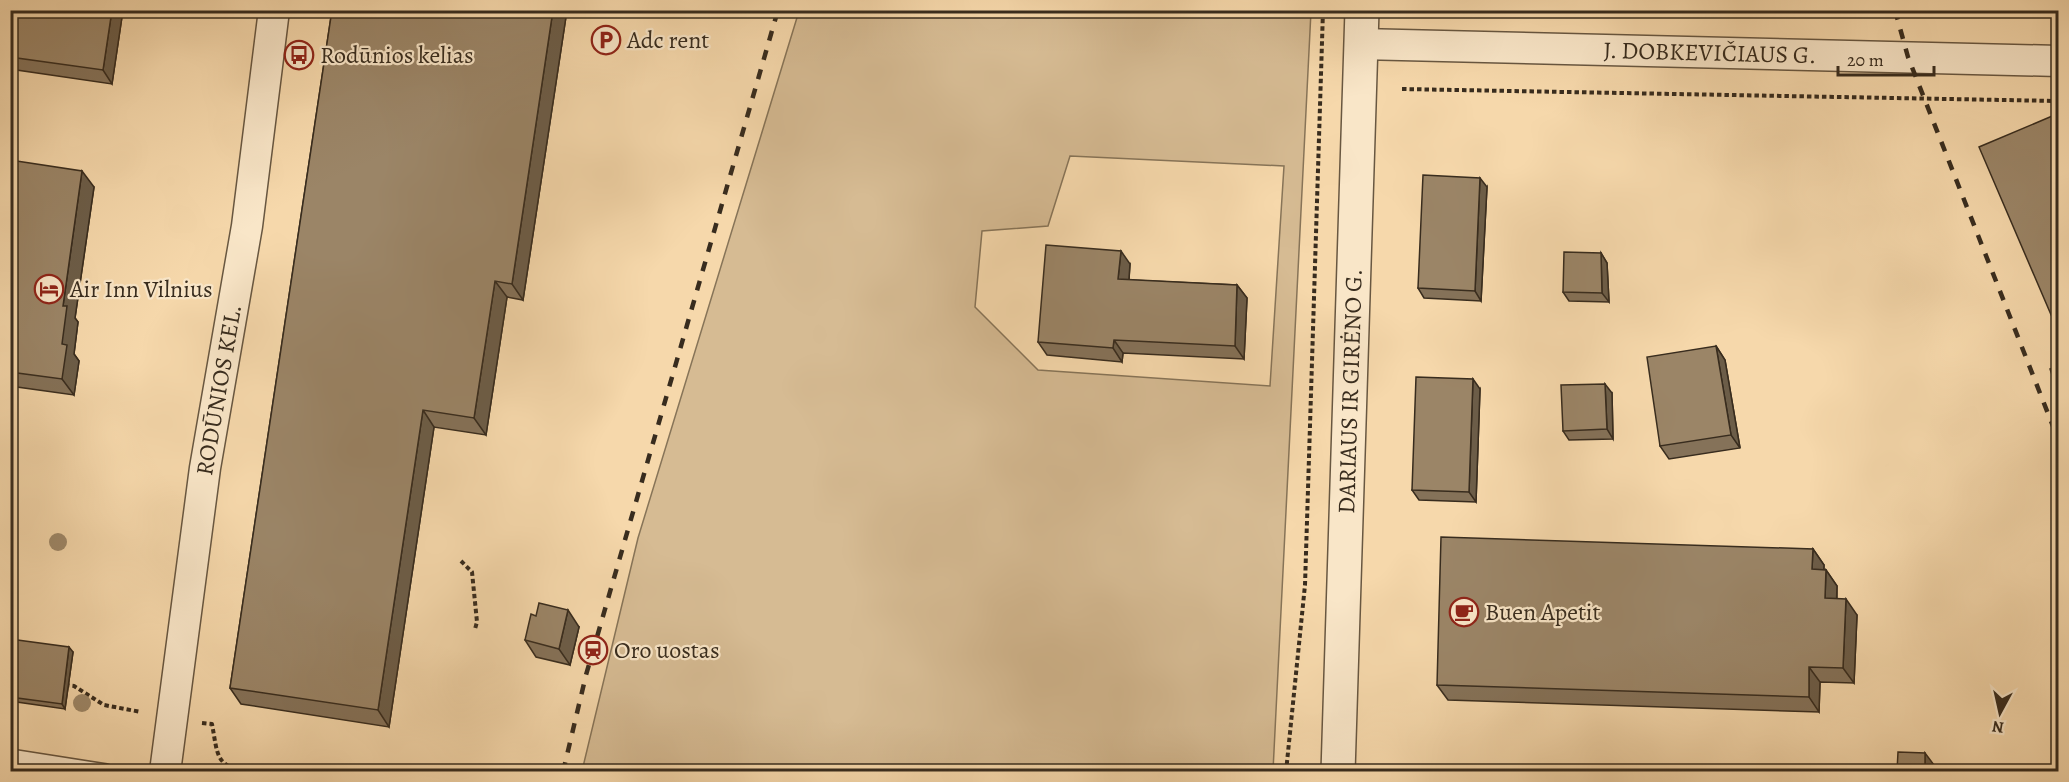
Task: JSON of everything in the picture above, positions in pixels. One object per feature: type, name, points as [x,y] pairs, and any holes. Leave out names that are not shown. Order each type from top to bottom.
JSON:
[{"type":"street","name":"RODŪNIOS KEL.","points":[[165,771],[205,468],[247,226],[274,10]]},
{"type":"street","name":"DARIAUS IR GIRĖNO G.","points":[[1338,771],[1362,10]]},
{"type":"street","name":"J. DOBKEVIČIAUS G.","points":[[1360,44],[2058,61]]},
{"type":"lane","points":[[10,757],[106,771]]},
{"type":"path","points":[[1286,771],[1305,585],[1323,10]]},
{"type":"path","points":[[1402,89],[2058,101]]},
{"type":"path","points":[[460,561],[472,572],[477,622],[475,629]]},
{"type":"path","points":[[63,685],[74,686],[104,705],[212,724],[218,759],[230,770],[252,771]]},
{"type":"shaded area","points":[[799,11],[1311,11],[1273,771],[582,771],[638,538]],"holes":[[[1070,156],[1284,166],[1270,386],[1038,370],[975,307],[982,231],[1048,226]]]},
{"type":"building","points":[[10,10],[112,10],[103,70],[10,57]]},
{"type":"building","points":[[332,10],[553,10],[512,284],[495,281],[474,418],[423,410],[378,710],[230,688]]},
{"type":"building","points":[[2057,105],[2058,331],[1979,147],[2057,114]]},
{"type":"building","name":"Air Inn Vilnius","points":[[10,160],[82,171],[63,306],[67,306],[62,344],[67,345],[62,379],[10,372]]},
{"type":"building","points":[[1423,175],[1480,178],[1475,291],[1418,288]]},
{"type":"building","points":[[1046,245],[1121,251],[1118,279],[1237,285],[1235,346],[1114,340],[1113,348],[1038,342]]},
{"type":"building","points":[[1564,252],[1601,253],[1602,293],[1563,292]]},
{"type":"building","points":[[1716,346],[1731,435],[1660,446],[1647,357]]},
{"type":"building","points":[[2058,366],[2058,393],[2050,369]]},
{"type":"building","points":[[1416,377],[1473,379],[1469,492],[1412,490]]},
{"type":"building","points":[[1605,384],[1607,429],[1563,431],[1561,385]]},
{"type":"building","points":[[1441,537],[1813,549],[1812,569],[1826,570],[1825,598],[1846,599],[1843,668],[1809,667],[1809,697],[1437,685]]},
{"type":"building","points":[[539,603],[568,610],[559,649],[525,640],[531,614],[536,616]]},
{"type":"building","points":[[10,639],[69,647],[62,704],[10,697]]},
{"type":"building","points":[[1898,752],[1925,753],[1925,771],[1897,771]]},
{"type":"railway","points":[[563,772],[586,675],[778,10]]},
{"type":"railway","points":[[1895,10],[1908,57],[2058,439]]},
{"type":"place","name":"Adc rent","points":[[606,40]]},
{"type":"place","name":"Rodūnios kelias","points":[[299,55]]},
{"type":"place","name":"Air Inn Vilnius","points":[[49,289]]},
{"type":"place","name":"Buen Apetit","points":[[1464,612]]},
{"type":"place","name":"Oro uostas","points":[[593,650]]}]
